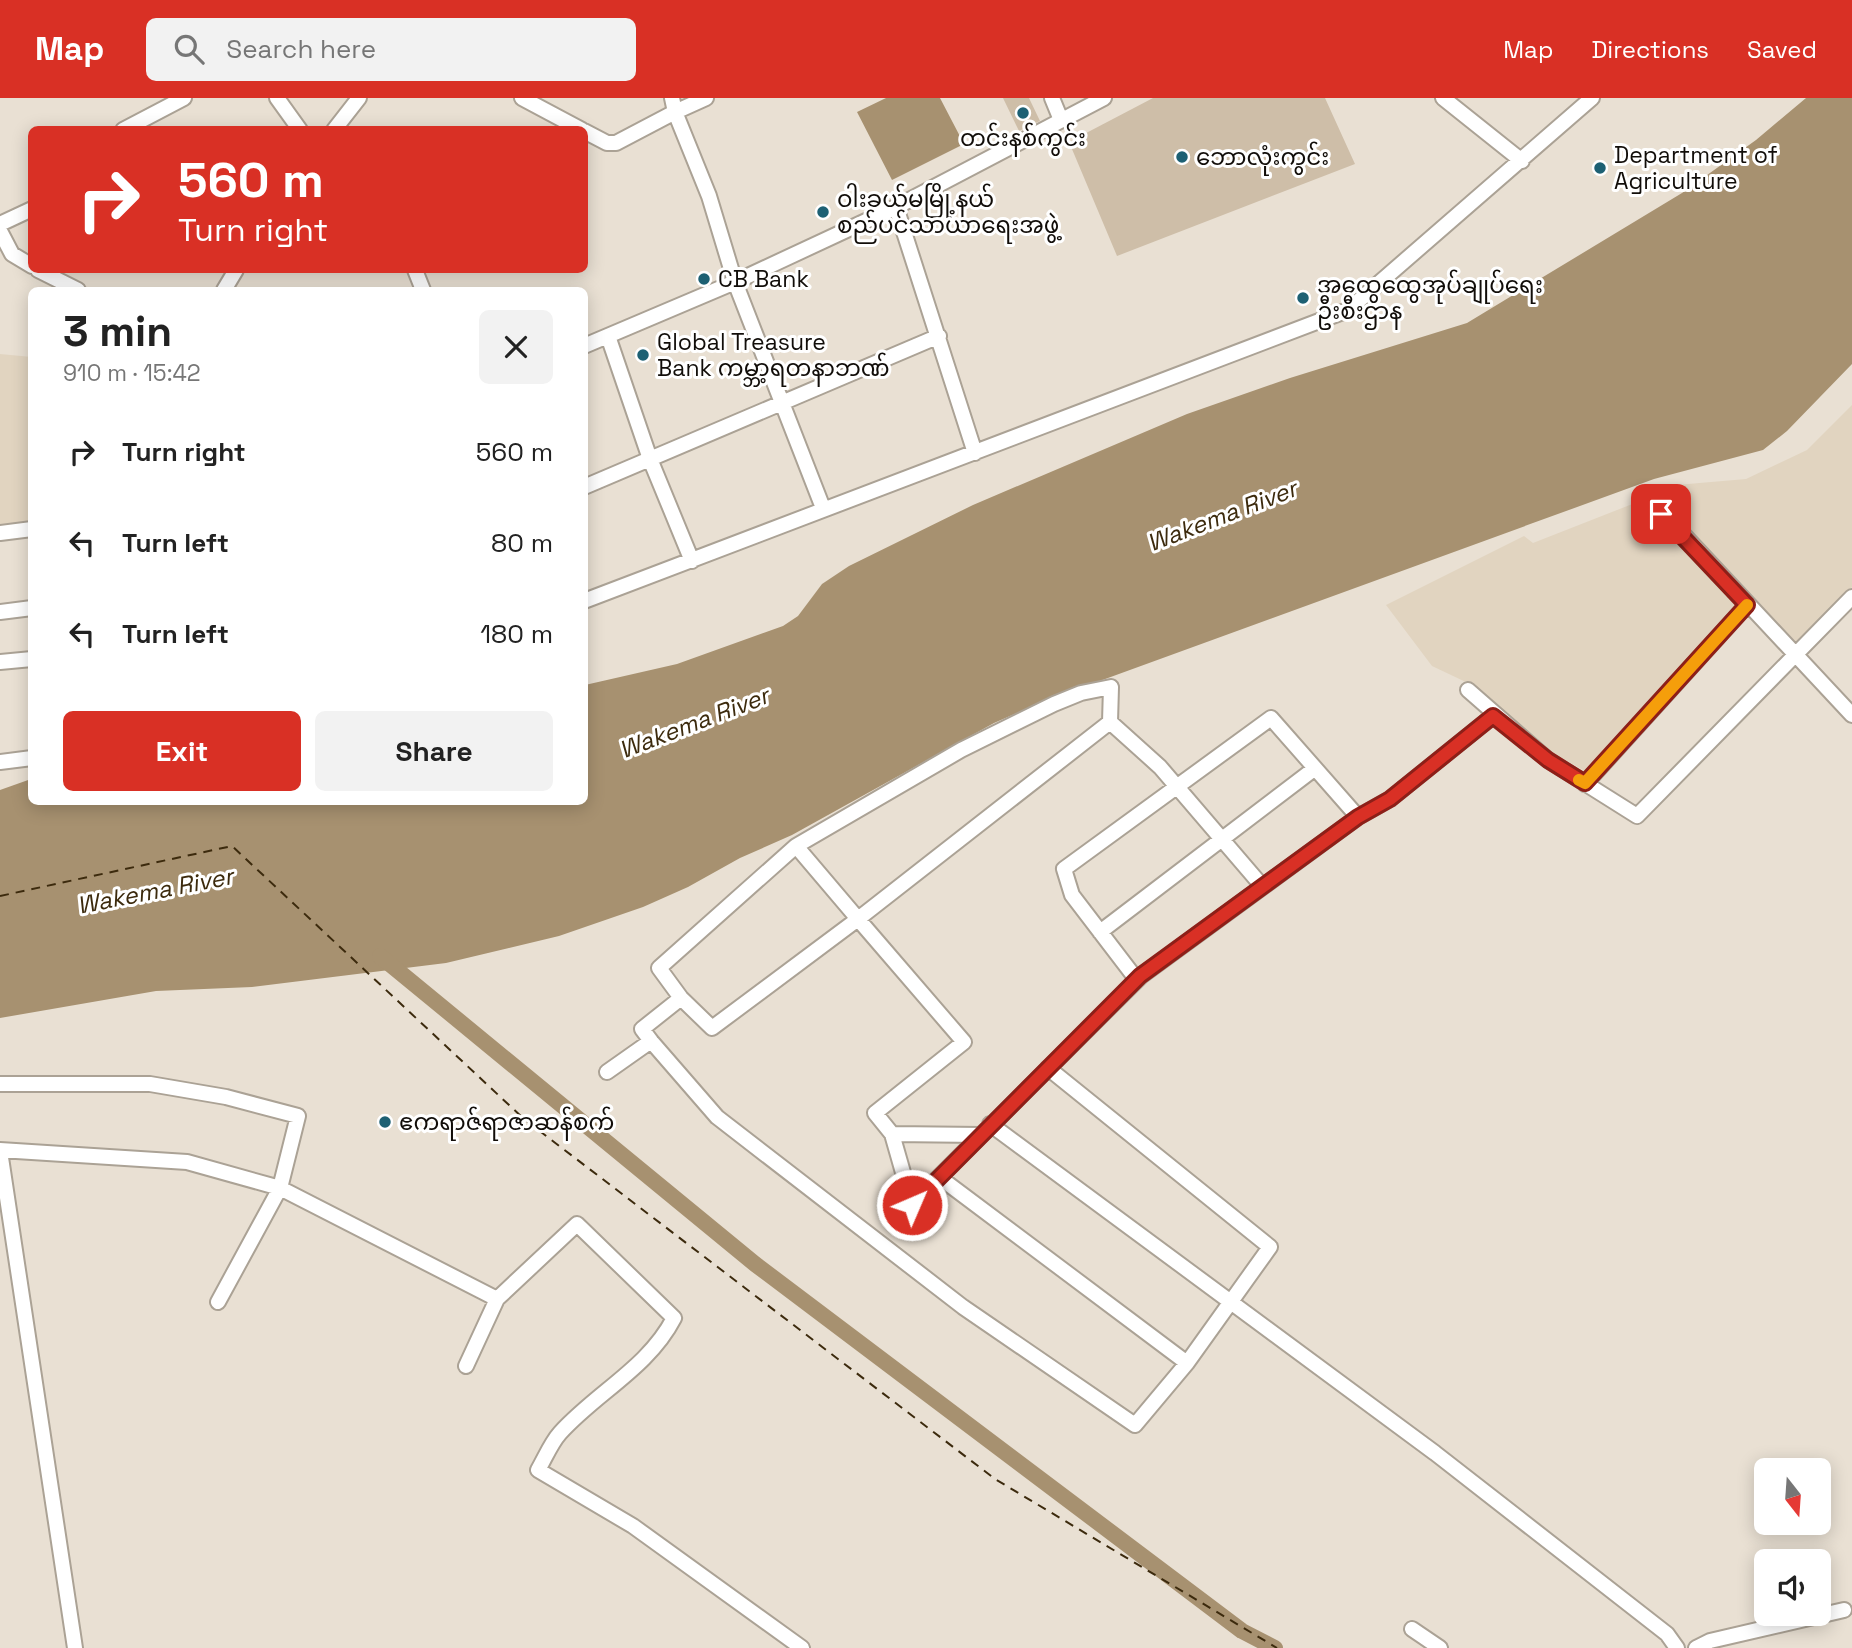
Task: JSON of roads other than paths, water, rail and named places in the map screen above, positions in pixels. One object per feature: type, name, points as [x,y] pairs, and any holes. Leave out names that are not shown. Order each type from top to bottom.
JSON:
[{"type":"street","points":[[131,126],[184,98]]},
{"type":"street","points":[[277,98],[297,126]]},
{"type":"street","points":[[337,126],[359,98]]},
{"type":"street","points":[[522,98],[575,126]]},
{"type":"street","points":[[588,133],[607,143],[616,143],[674,105],[706,98]]},
{"type":"street","points":[[1052,98],[1061,120]]},
{"type":"street","points":[[588,344],[735,282],[895,206],[1104,98]]},
{"type":"street","points":[[1443,98],[1522,160]]},
{"type":"street","points":[[1455,109],[1466,98]]},
{"type":"street","points":[[588,600],[1348,310],[1592,98]]},
{"type":"street","points":[[674,105],[709,196],[735,282],[784,401],[823,508]]},
{"type":"street","points":[[895,206],[975,453]]},
{"type":"street","points":[[0,224],[28,211]]},
{"type":"street","points":[[0,230],[12,254],[28,264]]},
{"type":"street","points":[[44,273],[72,287]]},
{"type":"street","points":[[608,336],[650,460],[692,561]]},
{"type":"street","points":[[588,485],[939,336]]},
{"type":"street","points":[[1641,496],[1681,532],[1795,656],[1850,707]]},
{"type":"street","points":[[0,533],[28,530]]},
{"type":"street","points":[[1468,691],[1493,716],[1548,760],[1637,816],[1852,597]]},
{"type":"street","points":[[1585,783],[1747,605]]},
{"type":"street","points":[[0,612],[28,608]]},
{"type":"street","points":[[0,662],[28,659]]},
{"type":"street","points":[[1110,722],[858,919],[712,1028],[681,998],[659,968],[796,846],[961,750],[1081,693],[1111,687],[1110,722],[1177,786],[1262,886]]},
{"type":"street","points":[[796,846],[964,1042],[875,1113],[892,1134],[912,1205],[1137,979],[1358,817],[1390,799],[1493,716]]},
{"type":"street","points":[[1137,979],[1072,895],[1064,869],[1177,786],[1271,718],[1358,817]]},
{"type":"street","points":[[0,762],[28,758]]},
{"type":"street","points":[[1100,932],[1314,769]]},
{"type":"street","points":[[681,998],[642,1029],[717,1117],[963,1307],[1135,1425],[1187,1363],[1270,1247],[1048,1068]]},
{"type":"street","points":[[607,1072],[651,1041]]},
{"type":"street","points":[[0,1084],[150,1084],[226,1097],[298,1116],[280,1188],[219,1302]]},
{"type":"street","points":[[892,1134],[985,1129],[1229,1302],[1435,1453],[1667,1634],[1677,1648]]},
{"type":"street","points":[[75,1648],[0,1151],[187,1162],[280,1188],[497,1299]]},
{"type":"street","points":[[940,1177],[1187,1363]]},
{"type":"street","points":[[466,1366],[497,1299],[578,1224],[674,1318],[663,1339],[611,1390],[559,1433],[538,1470],[634,1525],[802,1648]]},
{"type":"street","points":[[1696,1648],[1710,1641],[1844,1610]]},
{"type":"street","points":[[1412,1629],[1440,1648]]},
{"type":"water","points":[[886,98],[940,98],[964,144],[892,180],[857,112]]},
{"type":"water","name":"Wakema River","points":[[1806,98],[1852,98],[1852,364],[1787,431],[1763,450],[1654,479],[1042,702],[994,723],[792,835],[740,858],[688,887],[643,907],[559,936],[446,963],[252,987],[156,991],[0,1018],[0,790],[28,780],[28,805],[588,805],[588,684],[677,664],[783,626],[798,616],[822,584],[849,566],[973,505],[1187,414],[1290,378],[1467,323],[1682,193],[1756,140]]},
{"type":"waterway","points":[[380,956],[755,1264],[1242,1631],[1275,1648]]},
{"type":"place","name":"တင်းနစ်ကွင်း","points":[[1023,113]]},
{"type":"place","name":"ဘောလုံးကွင်း","points":[[1182,157]]},
{"type":"place","name":"Department of Agriculture","points":[[1600,168]]},
{"type":"place","name":"ဝါးခယ်မမြို့နယ် စည်ပင်သာယာရေးအဖွဲ့","points":[[823,212]]},
{"type":"place","name":"CB Bank","points":[[704,279]]},
{"type":"place","name":"အထွေထွေအုပ်ချုပ်ရေး ဦးစီးဌာန","points":[[1303,298]]},
{"type":"place","name":"Global Treasure Bank ကမ္ဘာ့ရတနာဘဏ်","points":[[643,355]]},
{"type":"place","name":"ဧကရာဇ်ရာဇာဆန်စက်","points":[[385,1122]]}]
